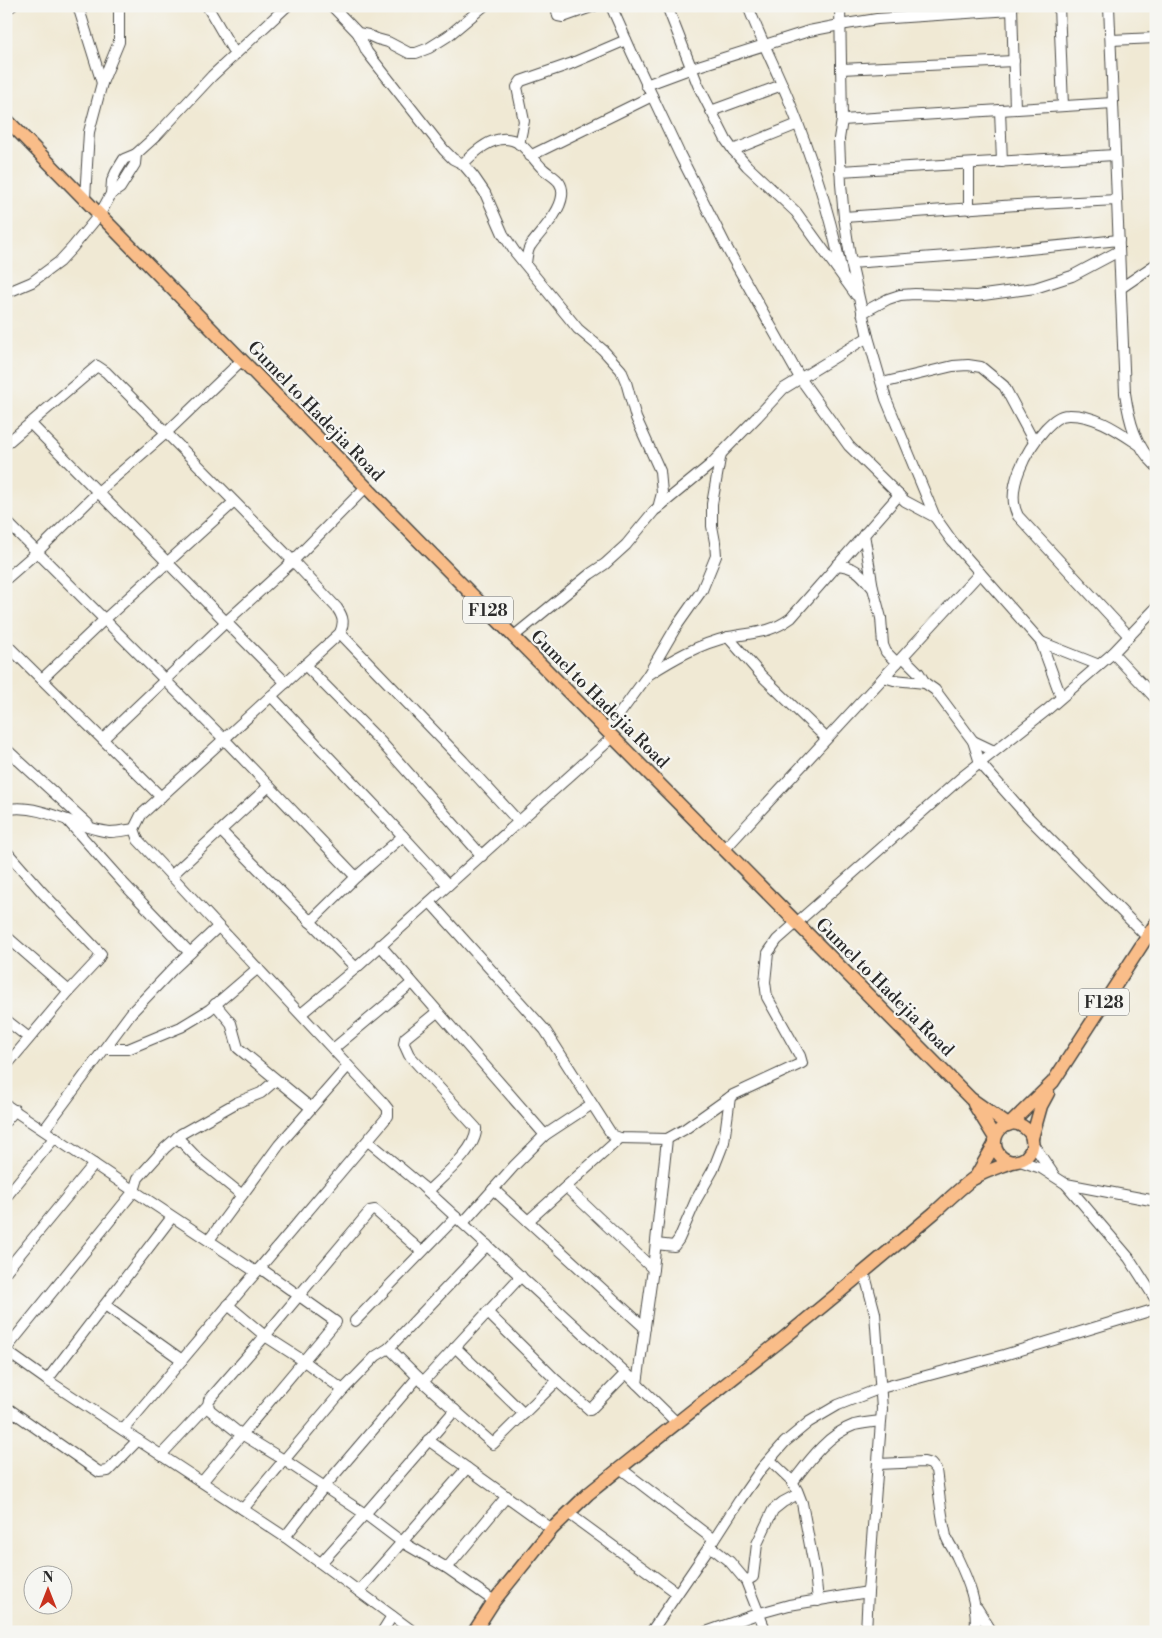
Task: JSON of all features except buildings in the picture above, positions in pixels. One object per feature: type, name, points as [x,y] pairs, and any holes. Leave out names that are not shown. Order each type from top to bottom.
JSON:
[{"type":"main road","name":"Gumel to Hadejia Road","points":[[6,119],[366,487],[971,1099],[1009,1124]]},
{"type":"main road","name":"F128","points":[[971,1099],[994,1141],[996,1151],[1000,1157],[1006,1161],[1016,1161],[1026,1157],[1031,1151],[1041,1106],[1053,1082],[1156,923]]},
{"type":"main road","name":"F128","points":[[994,1141],[1002,1128],[1009,1124],[1053,1082]]},
{"type":"main road","name":"F128","points":[[1009,1124],[1017,1124],[1024,1127],[1029,1132],[1032,1141]]},
{"type":"main road","points":[[975,1178],[994,1141]]},
{"type":"main road","points":[[474,1632],[494,1601],[552,1529],[588,1494],[864,1272],[975,1178],[1016,1161]]},
{"type":"street","points":[[6,9],[12,6]]},
{"type":"street","points":[[78,6],[102,83]]},
{"type":"street","points":[[85,198],[89,132],[102,83],[119,42],[120,6]]},
{"type":"street","points":[[207,6],[235,54]]},
{"type":"street","points":[[6,293],[32,282],[59,262],[100,214],[111,194],[112,181],[124,159],[136,154],[212,76],[288,6]]},
{"type":"street","points":[[332,6],[358,33],[367,52],[444,150],[453,159],[464,164],[484,193],[503,234],[515,252],[526,263],[578,329],[604,350],[621,370],[636,418],[660,471],[662,493],[658,508]]},
{"type":"street","points":[[358,33],[396,45],[403,51],[416,53],[429,48],[448,36],[484,6]]},
{"type":"street","points":[[556,6],[558,16],[563,17],[594,6]]},
{"type":"street","points":[[612,6],[646,85],[728,250],[800,378],[849,446],[905,501],[935,517]]},
{"type":"street","points":[[667,6],[711,111],[733,150],[796,212],[860,300]]},
{"type":"street","points":[[748,6],[798,124],[823,196],[843,277]]},
{"type":"street","points":[[840,6],[842,120],[839,139],[844,217],[851,263],[862,313],[886,399],[935,517],[952,541],[1041,642],[1061,697]]},
{"type":"street","points":[[1059,6],[1062,106]]},
{"type":"street","points":[[1109,6],[1125,393],[1129,419],[1140,446]]},
{"type":"street","points":[[646,85],[692,68],[809,31],[877,19],[1012,8],[1015,109]]},
{"type":"street","points":[[1110,40],[1156,38]]},
{"type":"street","points":[[519,144],[524,121],[517,88],[520,81],[570,64],[626,40]]},
{"type":"street","points":[[841,69],[1014,61]]},
{"type":"street","points":[[711,111],[782,85]]},
{"type":"street","points":[[530,156],[652,96]]},
{"type":"street","points":[[842,120],[1113,103]]},
{"type":"street","points":[[1000,110],[1002,162]]},
{"type":"street","points":[[733,150],[798,124]]},
{"type":"street","points":[[464,164],[485,144],[507,140],[519,144],[543,169],[559,180],[562,187],[560,205],[530,246],[526,263]]},
{"type":"street","points":[[840,171],[1115,156]]},
{"type":"street","points":[[969,164],[969,208]]},
{"type":"street","points":[[844,217],[1117,200]]},
{"type":"street","points":[[851,263],[989,253],[1119,240]]},
{"type":"street","points":[[862,313],[888,299],[900,296],[915,294],[976,296],[1035,288],[1072,276],[1120,252]]},
{"type":"street","points":[[1121,288],[1156,264]]},
{"type":"street","points":[[514,636],[605,564],[626,545],[658,508],[710,464],[758,417],[783,389],[868,337]]},
{"type":"street","points":[[6,579],[37,552],[98,492],[166,433],[242,360]]},
{"type":"street","points":[[882,383],[953,366],[968,365],[982,368],[1004,386],[1034,442]]},
{"type":"street","points":[[6,444],[97,366],[106,372],[293,561],[337,608],[343,617],[343,626],[340,633],[141,815],[134,829],[138,840],[384,1104],[389,1113],[368,1141],[123,1430]]},
{"type":"street","points":[[1129,636],[1018,516],[1014,507],[1015,485],[1023,461],[1034,442],[1051,423],[1067,415],[1096,420],[1115,429],[1140,446],[1154,462]]},
{"type":"street","points":[[31,424],[286,683]]},
{"type":"street","points":[[301,1014],[356,968],[482,856],[610,734],[702,590],[716,556],[712,526],[712,504],[721,453]]},
{"type":"street","points":[[103,739],[293,561],[366,487]]},
{"type":"street","points":[[648,675],[676,657],[697,648],[728,637],[757,633],[779,626],[791,618],[899,495]]},
{"type":"street","points":[[42,679],[234,502]]},
{"type":"street","points":[[6,521],[224,739],[356,877]]},
{"type":"street","points":[[864,534],[880,618],[883,645],[886,652],[919,673],[925,683],[935,690],[973,741],[980,763],[1027,816],[1146,937]]},
{"type":"street","points":[[837,565],[849,566],[856,570],[873,588]]},
{"type":"street","points":[[724,850],[980,573]]},
{"type":"street","points":[[430,902],[545,1030],[612,1135],[620,1138],[667,1139],[685,1129],[730,1097],[802,1063],[800,1056],[767,997],[765,982],[768,953],[778,940],[994,751],[1113,653],[1156,608]]},
{"type":"street","points":[[340,633],[519,822]]},
{"type":"street","points":[[728,637],[761,675],[826,738]]},
{"type":"street","points":[[1041,642],[1099,665]]},
{"type":"street","points":[[6,644],[161,797]]},
{"type":"street","points":[[1113,653],[1156,699]]},
{"type":"street","points":[[305,665],[381,742],[482,856]]},
{"type":"street","points":[[884,677],[894,680],[925,683]]},
{"type":"street","points":[[271,696],[448,886]]},
{"type":"street","points":[[973,741],[994,751]]},
{"type":"street","points":[[6,748],[91,827]]},
{"type":"street","points":[[171,876],[269,786]]},
{"type":"street","points":[[6,814],[10,809],[19,808],[111,832],[134,829]]},
{"type":"street","points":[[67,820],[125,885],[190,953]]},
{"type":"street","points":[[221,830],[356,968]]},
{"type":"street","points":[[310,922],[356,877],[403,836]]},
{"type":"street","points":[[6,851],[101,954],[6,1066]]},
{"type":"street","points":[[44,1130],[132,1013],[173,969],[218,927]]},
{"type":"street","points":[[6,936],[69,991]]},
{"type":"street","points":[[380,946],[544,1136]]},
{"type":"street","points":[[105,1049],[128,1049],[181,1027],[215,1004],[258,968]]},
{"type":"street","points":[[333,1049],[412,983]]},
{"type":"street","points":[[215,1004],[230,1023],[238,1048],[312,1108]]},
{"type":"street","points":[[428,1191],[471,1147],[477,1135],[476,1128],[409,1055],[404,1044],[405,1038],[437,1012]]},
{"type":"street","points":[[6,1020],[29,1038]]},
{"type":"street","points":[[208,1240],[279,1145],[348,1066]]},
{"type":"street","points":[[276,1080],[261,1093],[236,1103],[177,1138],[165,1148],[138,1178],[134,1191],[6,1350],[47,1380],[285,1537],[414,1632]]},
{"type":"street","points":[[656,1244],[674,1246],[679,1239],[696,1200],[713,1170],[724,1142],[730,1097]]},
{"type":"street","points":[[356,1321],[421,1251],[494,1189],[544,1136],[592,1104]]},
{"type":"street","points":[[6,1121],[10,1107],[172,1217],[300,1295],[336,1322],[202,1482]]},
{"type":"street","points":[[8,1192],[55,1138]]},
{"type":"street","points":[[177,1138],[200,1161],[242,1195]]},
{"type":"street","points":[[528,1221],[620,1138]]},
{"type":"street","points":[[638,1384],[654,1269],[667,1139]]},
{"type":"street","points":[[368,1141],[428,1191],[638,1384],[677,1423]]},
{"type":"street","points":[[1032,1141],[1054,1175]]},
{"type":"street","points":[[1016,1161],[1054,1175],[1066,1184],[1130,1258],[1156,1300]]},
{"type":"street","points":[[6,1271],[94,1164]]},
{"type":"street","points":[[1066,1184],[1156,1201]]},
{"type":"street","points":[[566,1187],[654,1269]]},
{"type":"street","points":[[494,1189],[645,1328]]},
{"type":"street","points":[[161,1455],[208,1405],[210,1400],[370,1210],[375,1210],[421,1251]]},
{"type":"street","points":[[47,1380],[172,1217]]},
{"type":"street","points":[[243,1509],[344,1390],[376,1356],[389,1348],[487,1245]]},
{"type":"street","points":[[864,1272],[875,1313],[882,1408],[866,1632]]},
{"type":"street","points":[[285,1537],[324,1486],[421,1379],[455,1348],[521,1276]]},
{"type":"street","points":[[105,1305],[182,1360]]},
{"type":"street","points":[[228,1305],[265,1336],[344,1390]]},
{"type":"street","points":[[651,1632],[739,1501],[770,1460],[785,1442],[810,1422],[838,1405],[881,1388],[1004,1355],[1156,1309]]},
{"type":"street","points":[[488,1312],[557,1381],[590,1410],[626,1373]]},
{"type":"street","points":[[389,1348],[492,1444],[557,1381]]},
{"type":"street","points":[[455,1348],[524,1414]]},
{"type":"street","points":[[208,1405],[210,1410],[243,1434],[324,1486],[402,1542],[447,1568],[494,1601]]},
{"type":"street","points":[[6,1406],[99,1472],[108,1471],[138,1440]]},
{"type":"street","points":[[321,1563],[455,1410]]},
{"type":"street","points":[[792,1483],[810,1460],[834,1436],[856,1425],[881,1421]]},
{"type":"street","points":[[428,1440],[552,1529]]},
{"type":"street","points":[[770,1460],[792,1483],[802,1503],[818,1600]]},
{"type":"street","points":[[878,1464],[924,1462],[931,1464],[936,1470],[947,1538],[957,1557],[975,1605],[975,1632]]},
{"type":"street","points":[[359,1591],[467,1468]]},
{"type":"street","points":[[620,1468],[712,1543],[730,1562],[746,1581],[766,1632]]},
{"type":"street","points":[[746,1581],[753,1577],[757,1544],[773,1510],[782,1502],[798,1494]]},
{"type":"street","points":[[447,1568],[507,1496]]},
{"type":"street","points":[[568,1513],[677,1593]]},
{"type":"street","points":[[706,1632],[760,1613],[818,1600],[868,1592]]},
{"type":"street","points":[[975,1605],[992,1632]]},
{"type":"street","points":[[382,1632],[392,1616]]}]
